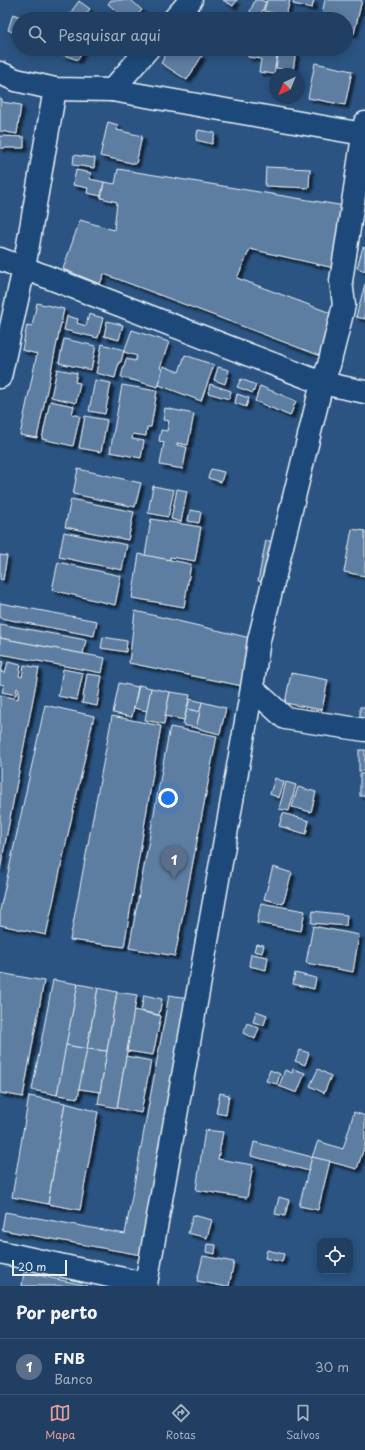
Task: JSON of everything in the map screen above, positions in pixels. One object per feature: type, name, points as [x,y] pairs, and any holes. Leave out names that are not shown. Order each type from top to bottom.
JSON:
[{"type":"street","points":[[180,12],[191,0]]},
{"type":"street","points":[[112,90],[142,56]]},
{"type":"street","points":[[0,74],[16,80],[55,89],[112,90],[364,128],[341,281],[344,305],[329,365],[322,383],[260,640],[145,1285],[0,1252]]},
{"type":"street","points":[[0,377],[24,268],[55,89]]},
{"type":"street","points":[[0,259],[322,383],[365,392]]},
{"type":"street","points":[[252,688],[285,718],[365,730]]},
{"type":"building","points":[[111,0],[131,0],[142,10],[140,12],[118,12],[108,4]]},
{"type":"building","points":[[223,0],[237,0],[233,6]]},
{"type":"building","points":[[255,0],[266,2],[262,12],[250,12]]},
{"type":"building","points":[[267,0],[290,0],[287,12],[264,11]]},
{"type":"building","points":[[294,0],[314,0],[312,8],[293,4]]},
{"type":"building","points":[[325,0],[362,0],[354,34],[353,12],[322,12]]},
{"type":"building","points":[[79,1],[90,9],[88,12],[71,12]]},
{"type":"building","points":[[12,17],[12,32],[8,30]]},
{"type":"building","points":[[66,56],[80,56],[78,60]]},
{"type":"building","points":[[165,56],[202,56],[187,80],[161,63]]},
{"type":"building","points":[[248,56],[277,56],[275,68],[269,68],[269,73],[259,72],[261,59]]},
{"type":"building","points":[[278,56],[295,56],[293,68],[276,68]]},
{"type":"building","points":[[315,63],[352,71],[345,105],[308,98]]},
{"type":"building","points":[[0,98],[2,99],[2,102],[21,105],[17,134],[0,131]]},
{"type":"building","points":[[108,122],[118,125],[117,130],[142,136],[136,164],[100,156]]},
{"type":"building","points":[[198,130],[215,133],[212,144],[196,140]]},
{"type":"building","points":[[0,136],[24,137],[24,148],[0,148]]},
{"type":"building","points":[[74,155],[95,158],[94,168],[73,165]]},
{"type":"building","points":[[266,167],[310,169],[309,188],[265,186]]},
{"type":"building","points":[[118,169],[351,207],[334,268],[250,249],[237,278],[336,315],[326,358],[104,274],[100,284],[63,269],[80,220],[114,230],[117,202],[101,198],[104,182],[115,184]]},
{"type":"building","points":[[76,170],[91,173],[90,179],[104,182],[101,196],[87,193],[88,188],[73,185]]},
{"type":"building","points":[[363,247],[365,248],[365,271],[357,268]]},
{"type":"building","points":[[365,284],[365,319],[356,317]]},
{"type":"building","points":[[37,303],[64,309],[37,438],[20,435],[37,354],[22,350],[27,325],[32,326]]},
{"type":"building","points":[[89,314],[103,318],[98,338],[64,330],[67,316],[78,319],[77,323],[86,326]]},
{"type":"building","points":[[107,321],[123,325],[119,340],[104,336]]},
{"type":"building","points":[[132,330],[169,342],[160,368],[162,369],[158,387],[121,377],[126,359],[135,361],[137,356],[124,352]]},
{"type":"building","points":[[64,339],[96,346],[91,370],[59,363]]},
{"type":"building","points":[[102,344],[124,350],[115,378],[96,373]]},
{"type":"building","points":[[185,355],[214,365],[201,401],[159,385],[163,366],[179,372]]},
{"type":"building","points":[[218,367],[229,370],[225,384],[214,380]]},
{"type":"building","points":[[57,369],[77,373],[75,382],[80,383],[76,403],[51,397]]},
{"type":"building","points":[[241,379],[256,385],[253,393],[237,387]]},
{"type":"building","points":[[95,380],[111,383],[105,414],[89,411]]},
{"type":"building","points":[[210,384],[231,391],[229,399],[208,393]]},
{"type":"building","points":[[122,385],[157,391],[151,427],[147,427],[146,436],[133,434],[132,439],[144,441],[141,458],[110,452]]},
{"type":"building","points":[[260,386],[296,401],[290,416],[255,401]]},
{"type":"building","points":[[237,394],[249,398],[246,407],[235,403]]},
{"type":"building","points":[[50,401],[74,406],[72,414],[80,416],[73,446],[42,439]]},
{"type":"building","points":[[165,408],[194,414],[188,445],[177,443],[177,445],[187,447],[183,469],[160,465],[164,442],[159,441],[161,430],[167,431],[169,421],[163,420]]},
{"type":"building","points":[[85,416],[107,420],[101,452],[79,448]]},
{"type":"building","points":[[78,469],[141,483],[135,507],[73,494]]},
{"type":"building","points":[[211,469],[224,472],[221,482],[208,478]]},
{"type":"building","points":[[153,486],[174,490],[168,517],[148,513]]},
{"type":"building","points":[[177,489],[187,491],[181,522],[171,519]]},
{"type":"building","points":[[71,499],[134,512],[128,540],[65,527]]},
{"type":"building","points":[[190,510],[201,512],[199,523],[188,521]]},
{"type":"building","points":[[151,519],[201,527],[195,561],[170,557],[170,560],[145,556]]},
{"type":"building","points":[[352,529],[365,531],[365,576],[344,572]]},
{"type":"building","points":[[64,532],[127,545],[122,570],[59,557]]},
{"type":"building","points":[[266,540],[276,543],[268,583],[258,581]]},
{"type":"building","points":[[139,554],[191,564],[184,607],[132,598]]},
{"type":"building","points":[[0,555],[7,556],[3,580],[0,579]]},
{"type":"building","points":[[58,562],[121,576],[115,605],[52,590]]},
{"type":"building","points":[[0,603],[97,621],[94,636],[0,618]]},
{"type":"building","points":[[135,611],[259,640],[252,688],[129,663]]},
{"type":"building","points":[[0,624],[86,640],[83,654],[0,638]]},
{"type":"building","points":[[103,637],[127,641],[126,652],[101,648]]},
{"type":"building","points":[[0,638],[105,658],[102,673],[0,654]]},
{"type":"building","points":[[0,661],[3,662],[1,672],[5,673],[8,662],[21,665],[19,676],[22,677],[24,665],[39,668],[0,870],[0,695],[18,699],[19,689],[17,688],[16,695],[2,692],[4,685],[0,684]]},
{"type":"building","points":[[63,669],[83,673],[77,700],[58,696]]},
{"type":"building","points":[[291,673],[328,680],[322,710],[285,703]]},
{"type":"building","points":[[87,674],[102,676],[97,706],[82,703]]},
{"type":"building","points":[[119,683],[138,687],[132,717],[113,713]]},
{"type":"building","points":[[139,685],[151,688],[147,711],[134,708]]},
{"type":"building","points":[[151,688],[170,692],[164,724],[145,720]]},
{"type":"building","points":[[170,692],[190,695],[184,720],[165,716]]},
{"type":"building","points":[[190,699],[202,702],[200,712],[187,709]]},
{"type":"building","points":[[202,702],[226,708],[220,734],[196,728]]},
{"type":"building","points":[[45,705],[94,716],[46,935],[0,925],[0,910]]},
{"type":"building","points":[[360,707],[365,707],[365,719],[360,719]]},
{"type":"building","points":[[187,709],[200,712],[196,728],[183,725]]},
{"type":"building","points":[[112,716],[161,726],[124,947],[70,940]]},
{"type":"building","points":[[170,727],[217,736],[175,956],[129,948]]},
{"type":"building","points":[[359,750],[365,750],[365,771],[359,771]]},
{"type":"building","points":[[360,774],[365,774],[365,796],[360,796]]},
{"type":"building","points":[[275,778],[284,782],[279,798],[270,794]]},
{"type":"building","points":[[286,782],[296,785],[289,811],[279,809]]},
{"type":"building","points":[[298,787],[316,792],[311,812],[292,807]]},
{"type":"building","points":[[283,813],[309,821],[306,834],[279,826]]},
{"type":"building","points":[[273,867],[292,873],[283,904],[264,899]]},
{"type":"building","points":[[261,903],[305,911],[301,931],[257,923]]},
{"type":"building","points":[[313,911],[347,915],[346,926],[311,923]]},
{"type":"building","points":[[313,926],[359,935],[353,972],[306,963]]},
{"type":"building","points":[[256,944],[264,945],[262,953],[254,951]]},
{"type":"building","points":[[251,954],[268,957],[266,970],[249,966]]},
{"type":"building","points":[[0,973],[44,981],[23,1097],[0,1093]]},
{"type":"building","points":[[295,973],[316,978],[314,989],[293,984]]},
{"type":"building","points":[[53,980],[78,984],[57,1095],[32,1090]]},
{"type":"building","points":[[78,984],[98,988],[87,1049],[66,1045]]},
{"type":"building","points":[[98,988],[117,992],[107,1051],[87,1049]]},
{"type":"building","points":[[117,992],[137,995],[117,1108],[98,1104]]},
{"type":"building","points":[[144,995],[162,999],[159,1015],[141,1011]]},
{"type":"building","points":[[169,995],[188,998],[141,1255],[2,1230],[5,1212],[125,1234]]},
{"type":"building","points":[[134,1010],[161,1016],[153,1055],[127,1051]]},
{"type":"building","points":[[256,1011],[267,1015],[264,1025],[253,1022]]},
{"type":"building","points":[[247,1023],[259,1028],[255,1039],[243,1033]]},
{"type":"building","points":[[66,1045],[87,1049],[78,1098],[57,1095]]},
{"type":"building","points":[[87,1049],[107,1051],[100,1092],[79,1089]]},
{"type":"building","points":[[300,1050],[309,1053],[305,1065],[295,1061]]},
{"type":"building","points":[[126,1056],[151,1061],[141,1113],[117,1108]]},
{"type":"building","points":[[293,1069],[305,1073],[297,1093],[279,1086],[285,1070],[292,1073]]},
{"type":"building","points":[[318,1069],[331,1076],[324,1093],[310,1086]]},
{"type":"building","points":[[270,1070],[280,1074],[277,1084],[266,1081]]},
{"type":"building","points":[[220,1093],[229,1095],[226,1115],[216,1113]]},
{"type":"building","points":[[29,1096],[65,1103],[48,1204],[12,1197]]},
{"type":"building","points":[[65,1103],[98,1112],[80,1210],[48,1204]]},
{"type":"building","points":[[354,1112],[365,1116],[365,1145],[357,1169],[312,1157],[318,1141],[343,1149]]},
{"type":"building","points":[[205,1130],[223,1132],[218,1159],[253,1165],[247,1198],[196,1190]]},
{"type":"building","points":[[254,1142],[312,1157],[309,1171],[251,1156]]},
{"type":"building","points":[[312,1157],[330,1161],[318,1210],[299,1206]]},
{"type":"building","points":[[279,1197],[289,1200],[285,1216],[275,1214]]},
{"type":"building","points":[[193,1215],[212,1220],[207,1238],[188,1233]]},
{"type":"building","points":[[207,1244],[216,1245],[215,1254],[206,1252]]},
{"type":"building","points":[[267,1250],[284,1254],[282,1262],[265,1258]]},
{"type":"building","points":[[203,1256],[234,1262],[229,1286],[197,1281]]},
{"type":"building","points":[[24,1272],[88,1286],[22,1286]]},
{"type":"place","name":"FNB","points":[[174,879]]}]
